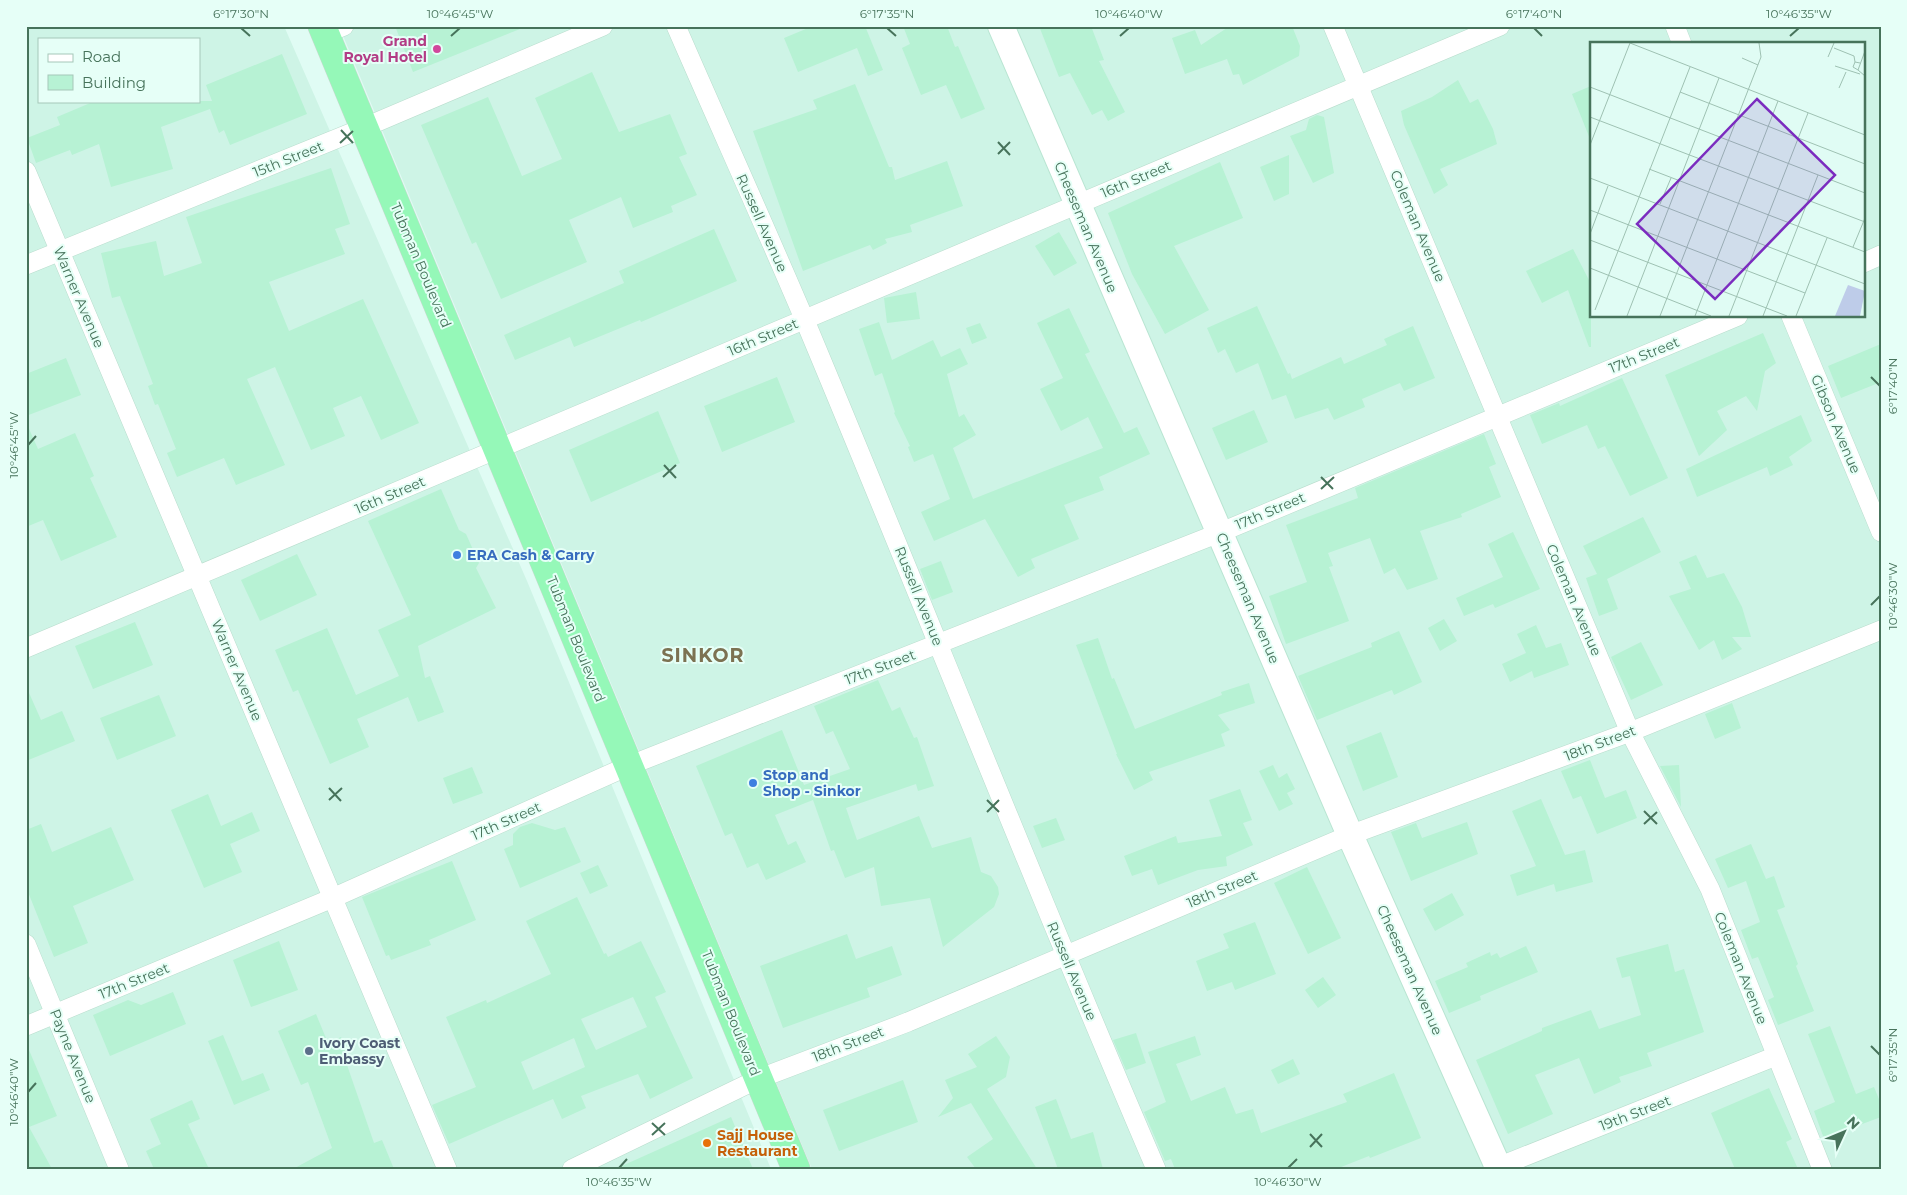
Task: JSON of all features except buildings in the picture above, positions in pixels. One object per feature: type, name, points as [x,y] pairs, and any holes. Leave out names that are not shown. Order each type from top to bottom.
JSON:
[{"type":"highway","name":"Tubman Boulevard","points":[[330,29],[363,128],[499,449],[628,766],[796,1169]]},
{"type":"street","name":"15th Street","points":[[26,265],[363,128],[603,26]]},
{"type":"street","name":"Russell Avenue","points":[[676,26],[804,320],[1065,957],[1156,1169]]},
{"type":"street","name":"Cheeseman Avenue","points":[[1001,26],[1076,204],[1350,835],[1497,1168]]},
{"type":"street","name":"Coleman Avenue","points":[[1333,26],[1630,732],[1710,889],[1822,1169]]},
{"type":"street","name":"16th Street","points":[[26,648],[1358,84],[1500,26]]},
{"type":"street","points":[[1674,26],[1681,42]]},
{"type":"street","name":"Warner Avenue","points":[[26,171],[448,1169]]},
{"type":"street","points":[[1864,263],[1881,256]]},
{"type":"street","name":"17th Street","points":[[26,1026],[334,897],[628,766],[1219,533],[1733,318]]},
{"type":"street","name":"Gibson Avenue","points":[[1792,318],[1881,532]]},
{"type":"street","name":"18th Street","points":[[572,1169],[758,1079],[908,1022],[1350,835],[1630,732],[1881,630]]},
{"type":"street","name":"Payne Avenue","points":[[26,944],[56,1013],[118,1169]]},
{"type":"street","name":"19th Street","points":[[1497,1168],[1776,1056]]},
{"type":"shaded area","points":[[26,26],[284,26],[527,581],[771,1169],[26,1169]]},
{"type":"shaded area","points":[[339,26],[1881,26],[1881,1169],[812,1169]]},
{"type":"place","name":"Grand Royal Hotel","points":[[437,49]]},
{"type":"place","name":"ERA Cash & Carry","points":[[457,555]]},
{"type":"place","name":"Stop and Shop - Sinkor","points":[[753,783]]},
{"type":"place","name":"Ivory Coast Embassy","points":[[309,1051]]},
{"type":"place","name":"Sajj House Restaurant","points":[[707,1143]]},
{"type":"district","name":"SINKOR","points":[[703,655]]}]
